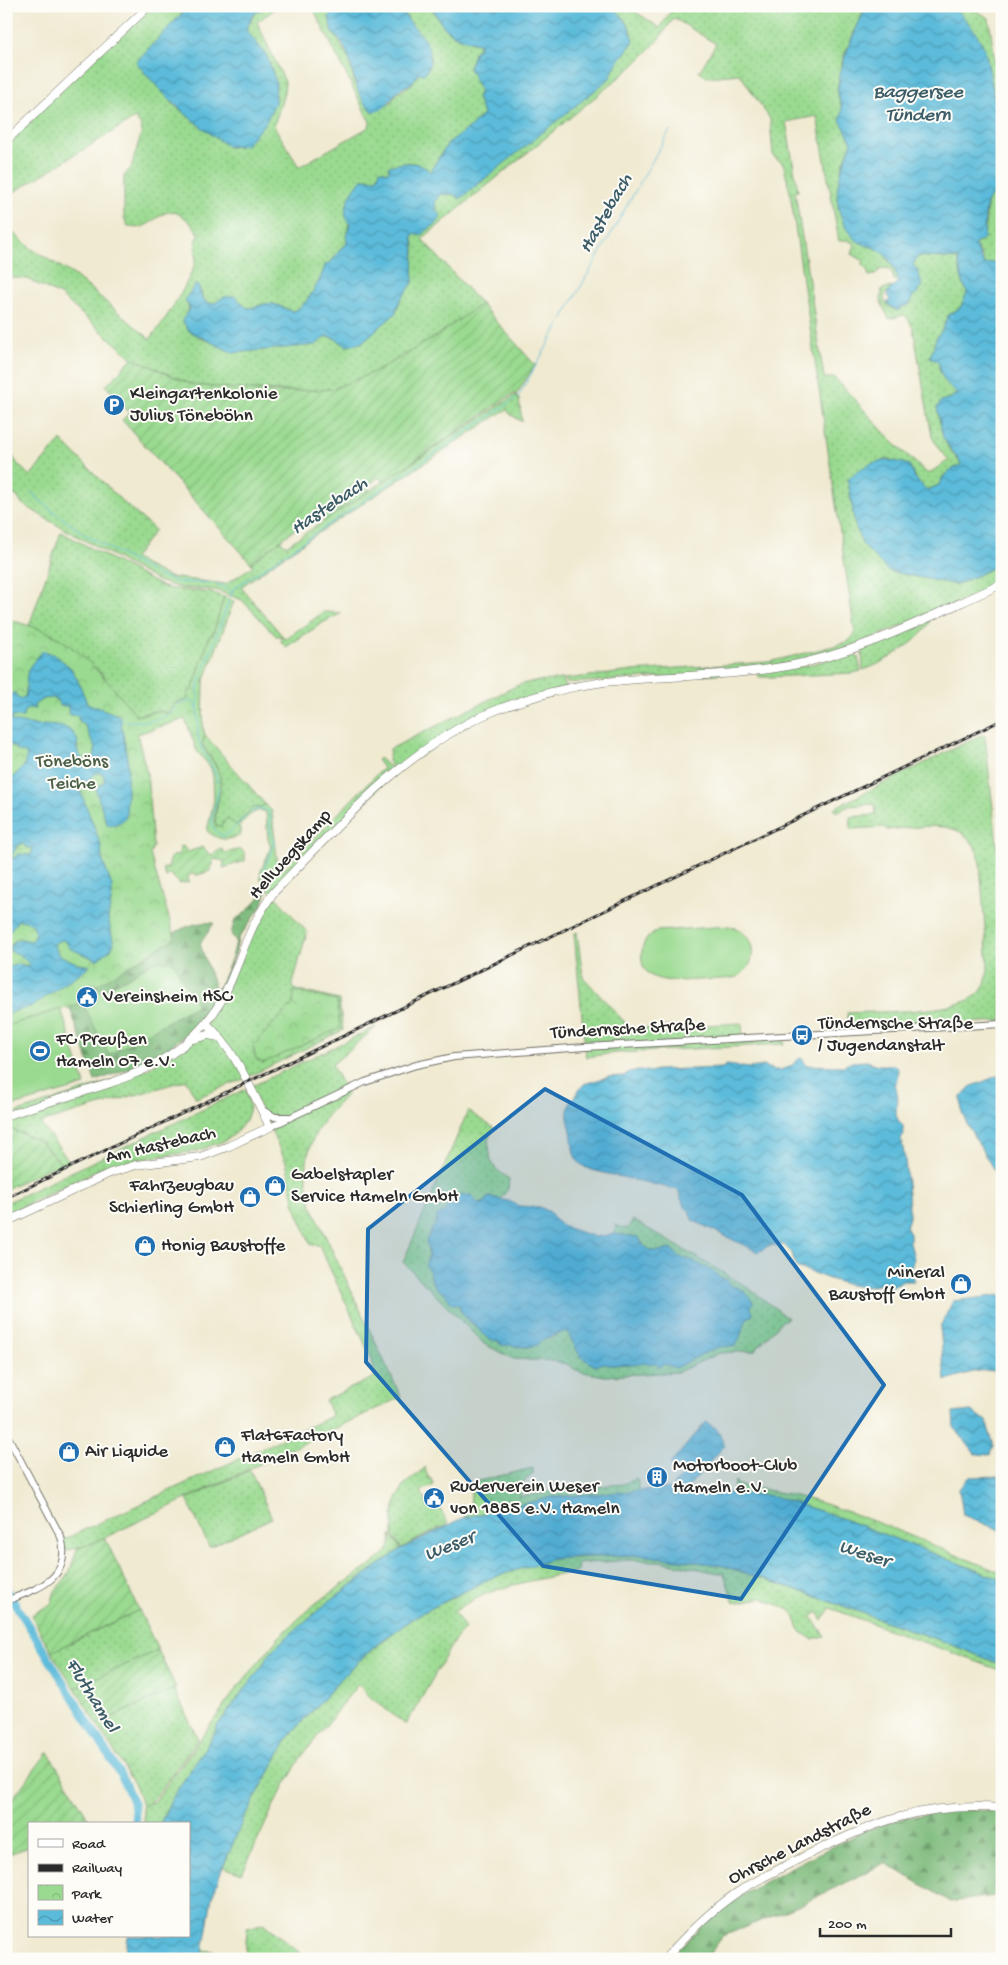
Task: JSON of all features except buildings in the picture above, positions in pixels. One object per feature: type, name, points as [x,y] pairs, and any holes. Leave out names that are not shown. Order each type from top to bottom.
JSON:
[{"type":"main road","points":[[6,141],[149,6]]},
{"type":"main road","name":"Hellwegskamp","points":[[192,1040],[219,1005],[230,984],[250,932],[262,908],[273,894],[370,794],[415,756],[449,734],[488,713],[566,688],[603,682],[764,669],[811,661],[868,643],[1002,584]]},
{"type":"main road","points":[[206,1024],[222,1038],[238,1064],[270,1127]]},
{"type":"main road","points":[[6,1116],[107,1084],[147,1068],[179,1050],[192,1040],[208,1035],[222,1038]]},
{"type":"main road","name":"Am Hastebach","points":[[6,1222],[110,1173],[136,1165],[200,1157],[230,1146],[270,1127]]},
{"type":"main road","name":"Ohrsche Landstraße","points":[[666,1959],[700,1922],[736,1893],[844,1837],[880,1822],[917,1812],[962,1807],[1002,1808]]},
{"type":"street","name":"Tündernsche Straße","points":[[270,1127],[364,1082],[394,1071],[431,1061],[461,1056],[586,1047],[1002,1024]]},
{"type":"street","points":[[261,1109],[275,1117],[294,1116]]},
{"type":"street","points":[[6,1433],[61,1537],[64,1552],[58,1572],[54,1578],[39,1588],[6,1601]]},
{"type":"highlighted area","points":[[545,1089],[742,1195],[884,1385],[741,1599],[543,1566],[366,1362],[368,1229]]},
{"type":"green space","points":[[149,6],[189,6],[137,62],[175,106],[229,147],[246,145],[254,137],[267,56],[246,30],[258,11],[267,7],[279,6],[257,22],[285,82],[284,93],[274,126],[299,167],[369,127],[370,122],[312,6],[337,6],[333,8],[332,33],[336,36],[349,59],[355,85],[381,109],[391,102],[396,94],[412,84],[418,73],[431,59],[420,36],[397,6],[432,6],[440,22],[449,32],[462,39],[479,43],[479,48],[475,51],[469,68],[480,91],[477,97],[483,114],[472,126],[448,143],[430,172],[425,167],[408,162],[387,172],[383,170],[377,179],[362,179],[351,194],[347,244],[341,248],[332,261],[325,265],[317,285],[302,306],[292,311],[270,304],[246,308],[235,296],[212,304],[204,300],[199,287],[187,313],[200,338],[217,344],[320,340],[326,336],[334,338],[347,346],[395,314],[400,300],[413,283],[414,245],[412,236],[416,234],[420,236],[438,222],[435,201],[441,194],[453,194],[610,78],[615,66],[634,41],[630,29],[621,15],[606,6],[627,6],[660,28],[674,6],[866,6],[843,58],[837,89],[852,142],[841,169],[845,227],[855,239],[883,252],[895,271],[898,280],[894,280],[892,272],[887,268],[881,269],[875,275],[869,276],[867,269],[862,265],[864,261],[852,254],[855,244],[847,240],[839,241],[817,116],[786,122],[798,191],[795,192],[824,378],[835,378],[893,442],[928,474],[949,460],[941,452],[932,437],[913,328],[904,315],[889,319],[881,302],[882,289],[892,287],[884,296],[885,303],[897,311],[911,303],[912,297],[918,292],[919,288],[923,287],[913,265],[917,256],[958,259],[967,293],[960,308],[948,315],[936,339],[940,373],[957,393],[951,398],[941,401],[941,429],[950,449],[962,465],[943,476],[939,485],[927,490],[915,478],[909,465],[887,459],[848,479],[855,525],[888,571],[957,585],[1002,563],[1002,584],[827,657],[716,674],[567,683],[565,679],[633,671],[769,662],[834,646],[849,641],[855,634],[790,192],[783,163],[773,156],[770,119],[740,74],[707,77],[699,72],[716,44],[674,18],[656,43],[633,66],[422,239],[481,304],[435,337],[379,370],[333,389],[299,391],[247,390],[193,385],[132,358],[60,295],[27,279],[6,277],[6,227],[32,249],[74,275],[150,339],[169,313],[187,282],[195,264],[196,242],[200,235],[190,222],[177,213],[171,212],[165,213],[148,224],[134,228],[127,225],[124,217],[124,176],[131,168],[142,131],[135,118],[6,197],[6,141]]},
{"type":"green space","points":[[947,6],[968,6],[989,18],[1002,115],[1002,137],[984,51],[971,26],[961,15]]},
{"type":"green space","points":[[1002,154],[1002,247],[996,252],[1001,257],[997,262],[984,264],[982,256],[975,246],[976,243],[981,242],[985,233],[986,208],[990,199],[997,191]]},
{"type":"green space","points":[[481,304],[535,365],[516,395],[514,393],[383,482],[378,477],[367,487],[370,490],[324,521],[316,513],[251,563],[122,420],[130,413],[106,386],[132,358],[193,385],[273,392],[333,389],[379,370],[435,337]]},
{"type":"green space","points":[[515,395],[519,399],[522,422],[507,410],[502,412],[285,555],[241,587],[285,639],[324,612],[342,613],[324,622],[286,647],[281,642],[282,636],[276,636],[242,600],[215,590],[180,588],[158,581],[50,521],[21,503],[17,496],[12,495],[6,489],[6,446],[17,463],[30,476],[61,440],[123,502],[155,530],[134,558],[169,577],[226,584],[253,566],[251,563],[280,540],[286,546]]},
{"type":"green space","points":[[61,532],[163,587],[218,594],[224,597],[213,635],[210,635],[188,699],[176,703],[167,713],[156,711],[136,716],[114,692],[100,672],[52,634],[29,626]]},
{"type":"green space","name":"Töneböns Teiche","points":[[224,597],[234,601],[204,682],[203,727],[205,735],[202,744],[216,767],[221,783],[215,815],[216,826],[221,826],[227,818],[236,825],[252,808],[261,807],[265,804],[272,811],[278,869],[281,872],[383,768],[377,760],[379,758],[395,772],[273,893],[266,887],[260,877],[271,846],[268,839],[266,812],[258,811],[250,815],[238,827],[241,829],[241,834],[236,837],[223,839],[211,834],[207,831],[214,800],[213,776],[211,768],[197,751],[185,719],[137,734],[147,773],[153,847],[150,854],[175,938],[79,996],[82,1001],[70,1008],[6,1026],[6,618],[48,632],[65,642],[87,660],[136,716],[157,711],[167,713],[176,703],[188,699],[188,691],[193,689],[210,635],[213,635]]},
{"type":"green space","points":[[930,620],[920,635],[902,650],[880,663],[863,670],[862,653],[866,648]]},
{"type":"green space","points":[[852,653],[858,657],[861,671],[769,677],[757,675],[757,673],[805,666]]},
{"type":"green space","points":[[563,679],[565,688],[488,713],[395,772],[388,761],[390,749],[516,686],[530,682]]},
{"type":"green space","points":[[205,735],[265,804],[258,807],[236,825],[219,827],[215,823],[220,778],[215,764],[202,744]]},
{"type":"green space","points":[[981,735],[985,736],[1002,890],[1002,1021],[830,1030],[829,1024],[848,1023],[847,1013],[933,1009],[951,1006],[977,995],[984,986],[988,967],[980,864],[975,848],[967,837],[957,830],[931,826],[887,830],[884,827],[851,829],[850,817],[876,815],[875,804],[849,806],[836,812],[834,808]]},
{"type":"green space","points":[[183,846],[188,852],[202,847],[211,855],[222,849],[225,853],[241,849],[245,854],[245,861],[223,868],[224,861],[213,859],[211,871],[197,875],[191,874],[188,877],[189,882],[180,884],[170,874],[166,877],[163,868],[168,868],[171,857],[179,854],[180,847]]},
{"type":"green space","points":[[267,889],[263,904],[238,939],[236,952],[220,992],[191,1030],[161,1054],[143,1064],[95,1081],[70,1008],[82,1001],[109,1054],[197,1006],[156,961],[101,992],[96,985],[175,938],[174,933],[193,925],[214,923],[200,944],[215,988],[219,987],[235,947],[236,941],[231,934],[235,920],[247,911]]},
{"type":"green space","points":[[273,894],[307,932],[292,987],[297,990],[339,1000],[343,1030],[246,1078],[196,1098],[186,1080],[40,1123],[70,1162],[62,1165],[40,1141],[6,1127],[6,1116],[148,1069],[207,1024],[250,932]]},
{"type":"green space","points":[[729,926],[745,934],[750,941],[752,949],[750,965],[745,972],[737,977],[679,981],[660,979],[652,976],[642,962],[644,944],[649,936],[658,931]]},
{"type":"green space","points":[[577,932],[583,977],[631,1029],[742,1023],[743,1038],[784,1036],[784,1044],[616,1053],[586,1057],[574,934]]},
{"type":"green space","points":[[156,961],[173,962],[197,1005],[109,1055],[79,996],[96,985],[101,992]]},
{"type":"green space","points":[[294,991],[337,1001],[340,1028],[263,1063],[256,1059],[253,1047],[293,1004]]},
{"type":"green space","name":"FC Preußen Hameln 07 e.V.","points":[[61,1009],[85,1085],[6,1108],[6,1026]]},
{"type":"green space","points":[[376,1027],[332,1065],[347,1094],[318,1128],[309,1151],[307,1173],[313,1209],[401,1397],[89,1545],[64,1551],[62,1540],[332,1416],[325,1400],[375,1377],[372,1359],[319,1245],[311,1245],[296,1210],[286,1162],[250,1087]]},
{"type":"green space","points":[[246,1089],[250,1108],[246,1120],[235,1134],[224,1141],[197,1151],[134,1160],[100,1169],[6,1214],[6,1203]]},
{"type":"green space","points":[[468,1111],[494,1128],[488,1139],[491,1161],[496,1169],[509,1179],[508,1189],[501,1199],[489,1197],[484,1203],[454,1201],[448,1203],[445,1211],[437,1215],[436,1224],[426,1241],[428,1247],[427,1261],[432,1282],[459,1305],[461,1312],[470,1322],[501,1345],[515,1345],[526,1348],[541,1339],[551,1338],[567,1330],[580,1356],[595,1366],[604,1363],[609,1365],[653,1363],[676,1368],[716,1347],[738,1342],[747,1318],[753,1315],[738,1287],[730,1286],[727,1280],[720,1278],[714,1272],[693,1261],[680,1257],[671,1249],[655,1251],[648,1249],[638,1237],[614,1234],[617,1228],[614,1225],[627,1229],[633,1220],[746,1286],[788,1318],[782,1321],[754,1351],[720,1353],[678,1372],[605,1376],[576,1370],[567,1364],[552,1361],[514,1359],[484,1344],[403,1262]]},
{"type":"green space","points":[[6,1127],[40,1141],[62,1165],[54,1169],[53,1166],[6,1189]]},
{"type":"green space","points":[[426,1467],[429,1479],[431,1478],[434,1485],[421,1491],[427,1504],[436,1500],[448,1524],[401,1548],[393,1535],[393,1516],[397,1498],[405,1484]]},
{"type":"green space","points":[[533,1468],[533,1474],[522,1483],[523,1492],[518,1497],[573,1488],[624,1484],[637,1478],[639,1491],[553,1497],[463,1518],[470,1510],[471,1494],[466,1484]]},
{"type":"green space","points":[[250,1470],[272,1518],[209,1547],[187,1499]]},
{"type":"green space","points":[[735,1481],[738,1485],[820,1502],[853,1513],[1002,1573],[1002,1580],[833,1515],[772,1496],[733,1492]]},
{"type":"green space","points":[[391,1535],[401,1549],[359,1579],[267,1657],[217,1726],[216,1731],[171,1800],[161,1822],[144,1822],[142,1806],[136,1787],[97,1724],[174,1689],[198,1739],[157,1795],[143,1806],[155,1801],[238,1687],[280,1636],[316,1603],[379,1559],[388,1550]]},
{"type":"green space","points":[[105,1538],[139,1610],[51,1652],[31,1615],[51,1604],[55,1591],[69,1574],[77,1549]]},
{"type":"green space","points":[[640,1555],[720,1565],[786,1586],[950,1644],[1002,1665],[1002,1671],[830,1608],[823,1620],[818,1612],[811,1617],[825,1636],[812,1639],[800,1631],[792,1611],[762,1598],[734,1603],[724,1574],[659,1561],[629,1560],[577,1564],[578,1571],[497,1590],[467,1603],[454,1612],[465,1628],[454,1641],[406,1725],[369,1696],[358,1684],[300,1759],[274,1805],[242,1874],[223,1867],[242,1822],[289,1736],[351,1668],[416,1616],[491,1578],[553,1559]]},
{"type":"green space","points":[[139,1610],[158,1650],[75,1688],[51,1652]]},
{"type":"green space","points":[[158,1650],[176,1688],[97,1724],[75,1688]]},
{"type":"green space","points":[[48,1752],[91,1822],[28,1822],[28,1847],[6,1855],[6,1807]]},
{"type":"green space","points":[[962,1810],[1002,1811],[1002,1895],[951,1902],[885,1863],[798,1906],[723,1936],[706,1959],[670,1959],[702,1926],[735,1900],[811,1857],[880,1825],[921,1815]]},
{"type":"green space","points":[[264,1923],[307,1959],[245,1959],[247,1928]]},
{"type":"green space","points":[[203,1950],[238,1954],[238,1959],[202,1959]]},
{"type":"water","points":[[189,6],[265,6],[252,16],[246,30],[267,56],[276,82],[275,103],[266,122],[246,145],[229,147],[203,128],[168,98],[136,62]]},
{"type":"water","points":[[337,6],[397,6],[422,36],[427,46],[430,63],[424,74],[418,73],[416,78],[398,91],[385,107],[374,112],[360,94],[346,50],[332,33],[329,17],[333,8]]},
{"type":"water","points":[[432,6],[606,6],[621,15],[630,29],[634,41],[615,66],[610,78],[460,199],[453,194],[442,194],[435,201],[436,209],[441,216],[438,222],[420,236],[416,234],[412,236],[414,245],[413,283],[400,300],[395,314],[361,343],[347,346],[334,338],[326,336],[316,345],[233,353],[189,331],[182,320],[190,309],[185,299],[196,284],[203,299],[208,303],[213,304],[224,297],[235,296],[247,308],[270,304],[292,311],[297,310],[312,292],[321,277],[325,265],[332,261],[341,248],[347,244],[346,236],[350,224],[347,219],[346,207],[351,194],[362,179],[377,179],[380,170],[387,172],[389,171],[389,166],[406,163],[421,165],[430,172],[448,143],[472,126],[483,114],[477,97],[480,91],[469,68],[475,51],[479,48],[479,43],[456,36],[450,32],[440,22]]},
{"type":"water","name":"Baggersee Tündern","points":[[866,6],[947,6],[960,13],[975,31],[985,49],[1002,137],[1002,154],[997,191],[988,200],[986,206],[984,239],[976,243],[975,246],[984,264],[997,262],[1000,257],[996,252],[1002,247],[1002,563],[957,585],[888,571],[862,544],[855,525],[848,479],[869,464],[892,461],[909,465],[915,478],[927,490],[939,485],[948,472],[962,465],[943,438],[937,408],[941,401],[951,398],[957,393],[944,380],[939,363],[930,357],[936,339],[948,315],[960,308],[967,293],[958,259],[918,256],[913,265],[918,271],[923,287],[919,288],[908,306],[903,306],[897,311],[887,303],[890,299],[887,293],[897,283],[897,275],[891,263],[880,251],[855,239],[846,228],[842,219],[838,205],[838,189],[841,173],[852,142],[840,120],[842,111],[838,86],[845,56]]},
{"type":"water","name":"Töneböns Teiche","points":[[42,651],[55,655],[71,668],[87,703],[120,716],[128,763],[126,817],[117,824],[107,824],[96,791],[97,787],[104,782],[102,773],[96,773],[80,790],[101,845],[102,859],[112,886],[108,918],[114,944],[111,949],[97,960],[69,948],[63,940],[58,941],[54,944],[58,954],[76,963],[90,966],[33,1006],[6,1014],[6,968],[18,964],[30,966],[22,956],[10,951],[10,947],[18,940],[32,941],[35,932],[34,926],[27,921],[18,920],[10,931],[6,932],[6,785],[24,766],[27,754],[18,751],[6,741],[6,700],[12,693],[15,693],[19,699],[25,697],[28,671]],"holes":[[[53,698],[57,700],[60,706],[68,706],[70,715],[77,715],[79,721],[85,725],[95,747],[92,760],[85,761],[81,757],[77,750],[78,741],[72,731],[64,727],[38,726],[11,721],[12,717],[23,717],[24,711],[30,708],[35,709],[34,705],[43,699]],[[24,844],[27,848],[33,848],[31,855],[19,854],[13,858],[11,857],[18,845]]]},
{"type":"water","points":[[800,1058],[803,1059],[806,1065],[843,1066],[852,1062],[866,1061],[879,1065],[894,1065],[898,1069],[894,1085],[898,1097],[896,1113],[903,1126],[904,1134],[901,1138],[905,1159],[909,1207],[906,1227],[910,1234],[914,1258],[910,1271],[914,1281],[903,1281],[892,1287],[880,1285],[861,1287],[836,1281],[796,1267],[792,1253],[784,1245],[770,1245],[758,1252],[692,1220],[689,1210],[684,1207],[678,1190],[591,1170],[584,1167],[576,1159],[568,1114],[571,1101],[584,1084],[607,1077],[624,1076],[629,1072],[640,1070],[650,1072],[657,1070],[722,1068],[727,1065],[749,1068],[764,1066],[780,1070],[790,1067]]},
{"type":"water","points":[[1002,1074],[1002,1184],[968,1126],[962,1112],[961,1097],[970,1087]]},
{"type":"water","points":[[471,1195],[478,1204],[484,1203],[489,1197],[509,1201],[519,1206],[540,1207],[550,1212],[557,1222],[565,1227],[595,1237],[614,1234],[638,1237],[648,1249],[660,1251],[671,1249],[680,1257],[693,1261],[714,1272],[720,1278],[727,1280],[730,1286],[744,1291],[753,1303],[751,1307],[753,1315],[747,1318],[738,1342],[734,1347],[721,1347],[676,1368],[664,1364],[659,1367],[655,1363],[609,1365],[604,1363],[595,1366],[580,1356],[567,1331],[547,1337],[533,1346],[501,1345],[498,1341],[488,1338],[477,1326],[468,1320],[463,1315],[459,1305],[451,1303],[445,1293],[434,1285],[425,1266],[428,1254],[426,1241],[436,1224],[437,1215],[445,1211],[448,1203],[454,1201],[456,1196]]},
{"type":"water","points":[[1002,1295],[1002,1373],[988,1370],[966,1374],[945,1381],[940,1327],[953,1301]]},
{"type":"water","points":[[971,1411],[986,1421],[994,1446],[990,1455],[975,1454],[954,1427],[953,1413]]},
{"type":"water","name":"Weser","points":[[706,1422],[717,1429],[725,1445],[687,1488],[772,1496],[833,1515],[1002,1580],[1002,1665],[950,1644],[786,1586],[720,1565],[640,1555],[577,1557],[553,1559],[491,1578],[416,1616],[380,1642],[351,1668],[289,1736],[242,1822],[223,1867],[212,1897],[202,1959],[125,1959],[128,1938],[190,1938],[190,1822],[161,1822],[171,1800],[216,1731],[217,1726],[267,1657],[282,1641],[328,1602],[401,1549],[463,1518],[553,1497],[671,1488],[681,1476],[670,1464]]},
{"type":"water","points":[[1002,1476],[1002,1531],[963,1515],[959,1489],[969,1477]]},
{"type":"waterway","name":"Hastebach","points":[[269,886],[265,881],[263,872],[274,844],[270,830],[270,813],[264,809],[258,809],[246,816],[224,836],[217,832],[212,823],[212,817],[217,798],[218,784],[214,770],[203,751],[198,737],[198,687],[233,589],[518,397],[670,130]]},
{"type":"waterway","points":[[6,472],[15,480]]},
{"type":"waterway","points":[[31,492],[50,509],[84,534],[159,576],[178,582],[213,583],[222,586],[230,592]]},
{"type":"waterway","points":[[121,720],[156,720],[169,713],[181,703],[192,701],[198,710]]},
{"type":"waterway","name":"Fluthamel","points":[[6,1589],[123,1779],[134,1805],[136,1822]]},
{"type":"railway","points":[[6,1198],[1002,720]]},
{"type":"place","name":"Kleingartenkolonie Julius Töneböhn","points":[[114,405]]},
{"type":"place","name":"Vereinsheim HSC","points":[[87,997]]},
{"type":"place","name":"Tündernsche Straße / Jugendanstalt","points":[[802,1035]]},
{"type":"place","name":"FC Preußen Hameln 07 e.V.","points":[[40,1051]]},
{"type":"place","name":"Gabelstapler Service Hameln GmbH","points":[[275,1186]]},
{"type":"place","name":"Fahrzeugbau Schierling GmbH","points":[[250,1197]]},
{"type":"place","name":"Honig Baustoffe","points":[[145,1246]]},
{"type":"place","name":"Mineral Baustoff GmbH","points":[[961,1284]]},
{"type":"place","name":"Flat6Factory Hameln GmbH","points":[[225,1447]]},
{"type":"place","name":"Air Liquide","points":[[69,1452]]},
{"type":"place","name":"Motorboot-Club Hameln e.V.","points":[[657,1477]]},
{"type":"place","name":"Ruderverein Weser von 1885 e.V. Hameln","points":[[434,1498]]}]
